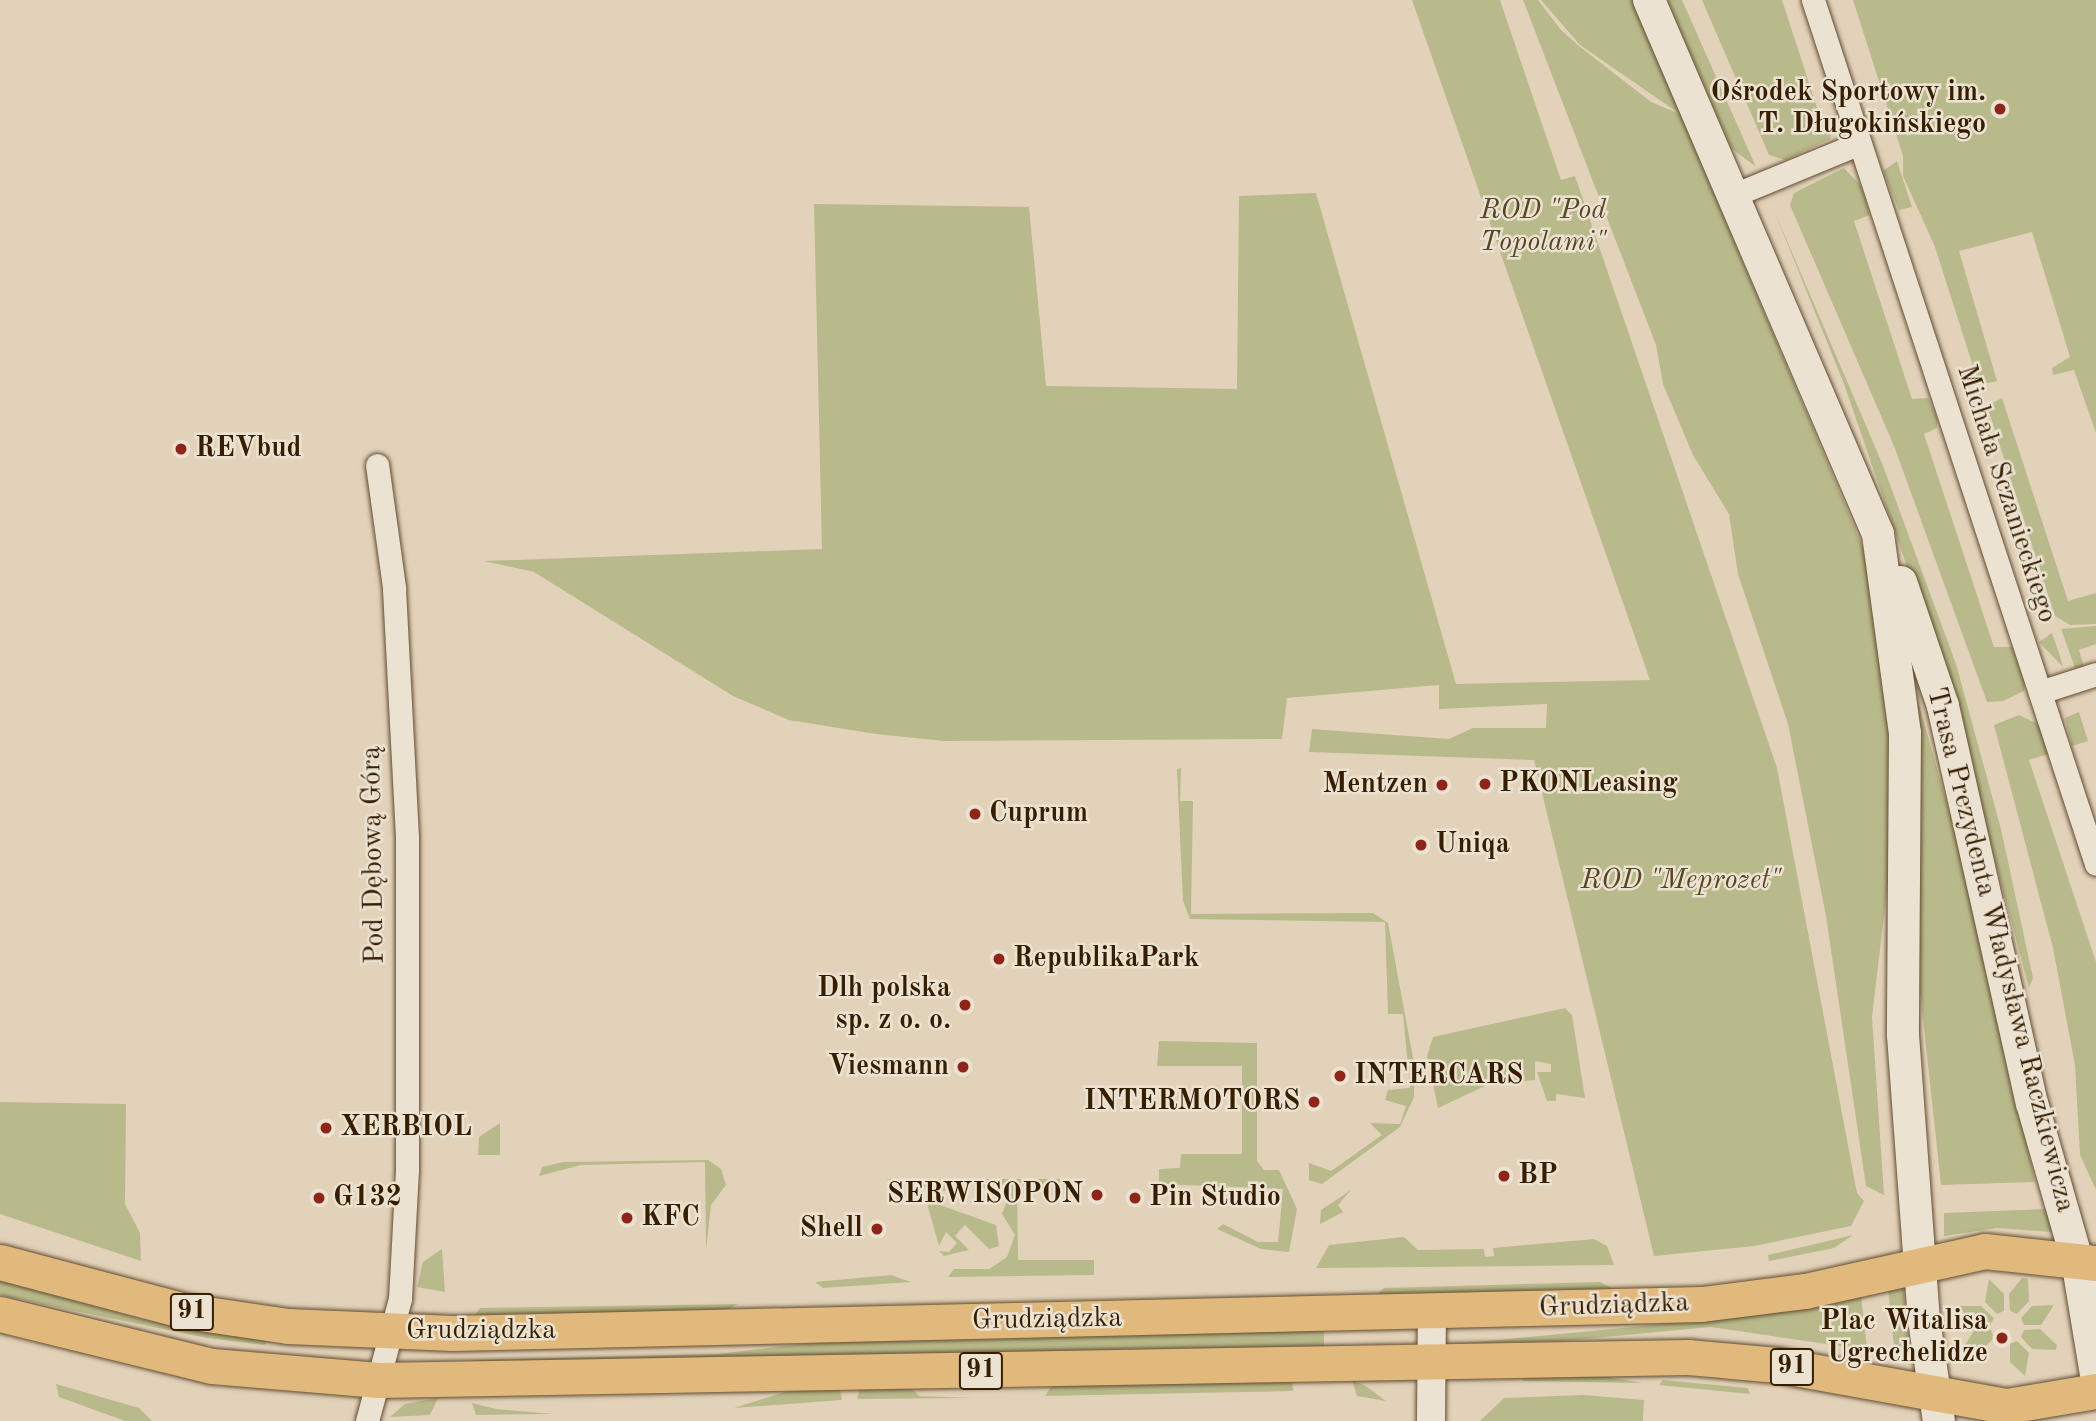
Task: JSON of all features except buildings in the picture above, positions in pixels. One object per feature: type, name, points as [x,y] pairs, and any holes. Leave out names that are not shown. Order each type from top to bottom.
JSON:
[{"type":"main road","name":"Trasa Prezydenta Władysława Raczkiewicza","points":[[1650,0],[1878,534],[1898,574],[1943,706],[2032,1103],[2086,1261],[2096,1375]]},
{"type":"main road","name":"Trasa Prezydenta Władysława Raczkiewicza","points":[[1878,534],[1905,733],[1903,1035],[1936,1408]]},
{"type":"main road","name":"Grudziądzka","points":[[0,1262],[187,1311],[388,1331],[1432,1311],[1724,1302],[1827,1286],[1921,1261],[1997,1250],[2086,1261]]},
{"type":"main road","name":"Grudziądzka","points":[[0,1314],[200,1364],[378,1380],[1432,1359],[1725,1359],[1936,1408],[2007,1406],[2096,1391]]},
{"type":"street","name":"Michała Sczanieckiego","points":[[1813,0],[2096,864]]},
{"type":"street","points":[[1734,195],[1858,144]]},
{"type":"street","name":"Pod Dębową Górą","points":[[367,1421],[388,1331],[400,1299],[407,1170],[407,837],[394,587],[377,466]]},
{"type":"street","points":[[2040,692],[2096,674]]},
{"type":"street","points":[[1431,1421],[1432,1311]]},
{"type":"green space","points":[[1412,0],[1500,0],[1561,180],[1575,176],[1777,768],[1857,1193],[1864,1201],[1851,1226],[1754,1246],[1654,1256],[1534,760],[1309,752],[1312,729],[1449,739],[1473,728],[1546,728],[1547,704],[1439,709],[1439,685],[1287,698],[1282,739],[944,741],[876,734],[789,720],[733,696],[534,572],[484,561],[822,549],[814,204],[1029,207],[1046,386],[1237,389],[1239,196],[1316,193],[1456,684],[1650,680]]},
{"type":"green space","points":[[1523,0],[1538,0],[1561,30],[1579,46],[1651,102],[1680,114],[1580,45],[1541,0],[1633,0],[1863,548],[1888,678],[1893,839],[1872,1017],[1884,1195],[1866,1186],[1826,916],[1788,724],[1738,574],[1729,514],[1693,455],[1663,384],[1656,345]]},
{"type":"green space","points":[[1667,0],[1682,0],[1756,167],[1731,148]]},
{"type":"green space","points":[[1702,0],[1782,0],[1820,117],[1836,115],[1830,139],[1785,160],[1769,155]]},
{"type":"green space","name":"Ośrodek Sportowy im. T. Długokińskiego","points":[[1853,0],[2096,0],[2096,433],[2074,370],[2053,375],[2052,368],[2070,357],[2032,232],[1959,251],[1997,381],[1979,385],[1935,247],[1903,176],[1903,156]]},
{"type":"green space","points":[[1897,161],[1912,207],[1899,210],[1883,171]]},
{"type":"green space","points":[[1844,168],[1861,186],[1870,215],[1854,221],[1912,399],[1928,398],[1937,418],[1937,428],[1924,434],[1994,647],[2012,647],[2025,683],[2024,691],[2003,701],[1987,702],[1894,446],[1790,205],[1794,193]]},
{"type":"green space","points":[[1773,208],[1882,463],[1956,664],[2001,829],[2033,978],[2029,988],[1957,718],[1915,590],[1844,384]]},
{"type":"green space","points":[[2002,398],[2068,601],[2096,593],[2096,624],[2070,625],[2055,616],[1987,406]]},
{"type":"green space","points":[[2096,626],[2096,644],[2079,650],[2084,667],[2075,668],[2061,629]]},
{"type":"green space","points":[[2052,633],[2059,653],[2063,667],[2039,642]]},
{"type":"green space","points":[[1913,684],[1957,839],[2035,1182],[1941,1185],[1914,935]]},
{"type":"green space","points":[[2079,712],[2088,741],[2072,746],[2065,718]]},
{"type":"green space","points":[[2019,715],[2040,725],[2049,754],[2029,760],[2096,962],[2096,1190],[2080,1155],[2075,1065],[2053,948],[1994,725]]},
{"type":"green space","points":[[1181,768],[1180,801],[1193,801],[1191,914],[1373,913],[1388,923],[1414,1063],[1414,1097],[1400,1127],[1322,1184],[1309,1180],[1309,1163],[1331,1171],[1382,1135],[1370,1123],[1400,1124],[1406,1106],[1385,1100],[1388,1090],[1410,1088],[1403,1014],[1388,1014],[1385,922],[1190,919],[1183,901],[1177,769]]},
{"type":"green space","points":[[1565,1008],[1572,1015],[1585,1098],[1556,1094],[1556,1101],[1547,1101],[1537,1072],[1551,1072],[1551,1064],[1535,1061],[1535,1080],[1487,1085],[1438,1108],[1427,1056],[1433,1037]]},
{"type":"green space","points":[[1159,1041],[1257,1043],[1257,1161],[1264,1170],[1279,1170],[1297,1209],[1289,1252],[1261,1249],[1217,1229],[1223,1224],[1258,1242],[1278,1242],[1283,1189],[1159,1184],[1159,1169],[1180,1168],[1181,1154],[1242,1154],[1242,1066],[1157,1066]]},
{"type":"green space","points":[[0,1102],[126,1104],[125,1204],[140,1233],[141,1261],[0,1214]]},
{"type":"green space","points":[[500,1123],[500,1155],[478,1155],[479,1137]]},
{"type":"green space","points":[[708,1160],[721,1169],[726,1185],[711,1205],[706,1251],[705,1162],[581,1165],[539,1176],[542,1167],[563,1162]]},
{"type":"green space","points":[[885,1179],[1060,1179],[1060,1185],[1017,1185],[1018,1260],[1094,1260],[1094,1275],[948,1277],[954,1269],[989,1269],[1007,1257],[1015,1235],[1002,1214],[1012,1188],[1001,1184],[997,1192],[966,1182],[962,1191],[947,1185],[945,1191]]},
{"type":"green space","points":[[1351,1190],[1338,1205],[1343,1212],[1320,1224],[1321,1210]]},
{"type":"green space","points":[[926,1200],[996,1225],[999,1246],[989,1249],[965,1225],[955,1236],[969,1250],[944,1256],[939,1251],[949,1252],[957,1243],[946,1232],[939,1246]]},
{"type":"green space","points":[[2046,1209],[2052,1232],[1997,1228],[1944,1236],[1944,1213]]},
{"type":"green space","points":[[1853,1235],[1834,1248],[1769,1261],[1768,1255]]},
{"type":"green space","points":[[1404,1237],[1418,1250],[1484,1249],[1485,1257],[1494,1256],[1493,1248],[1594,1239],[1607,1246],[1614,1265],[1316,1268],[1329,1245]]},
{"type":"green space","points":[[442,1249],[445,1292],[417,1287],[423,1262]]},
{"type":"green space","points":[[891,1275],[911,1282],[823,1288],[815,1282]]},
{"type":"green space","points":[[2022,1278],[2028,1279],[2029,1301],[2017,1314],[2010,1311],[2009,1294]]},
{"type":"green space","points":[[1989,1279],[2004,1294],[2004,1311],[1997,1314],[1985,1302]]},
{"type":"green space","points":[[0,1280],[144,1320],[267,1340],[265,1345],[207,1338],[0,1295]]},
{"type":"green space","points":[[1600,1282],[1615,1290],[1375,1297],[1384,1288]]},
{"type":"green space","points":[[1903,1284],[1910,1360],[1895,1355],[1888,1289]]},
{"type":"green space","points":[[1861,1296],[1867,1350],[1711,1327],[1562,1341],[1468,1343],[1705,1320]]},
{"type":"green space","points":[[738,1304],[723,1312],[474,1317],[480,1308]]},
{"type":"green space","points":[[2054,1305],[2041,1325],[2024,1325],[2021,1318],[2032,1306]]},
{"type":"green space","points":[[1959,1306],[1981,1306],[1994,1318],[1990,1325],[1974,1326]]},
{"type":"green space","points":[[2040,1329],[2057,1345],[2056,1350],[2032,1349],[2021,1337],[2024,1330]]},
{"type":"green space","points":[[1324,1330],[1324,1346],[472,1366],[473,1360],[718,1354],[826,1341]]},
{"type":"green space","points":[[1991,1330],[1994,1338],[1982,1350],[1961,1351],[1974,1331]]},
{"type":"green space","points":[[2017,1341],[2029,1353],[2025,1376],[2010,1362],[2010,1344]]},
{"type":"green space","points":[[1522,1374],[1608,1377],[1643,1383],[1523,1381]]},
{"type":"green space","points":[[1292,1380],[1293,1391],[1045,1396],[1052,1385]]},
{"type":"green space","points":[[1352,1380],[1366,1386],[1386,1401],[1357,1396]]},
{"type":"green space","points":[[1663,1380],[1748,1388],[1750,1394],[1659,1385]]},
{"type":"green space","points":[[56,1384],[139,1408],[152,1421],[125,1421],[59,1397]]},
{"type":"green space","points":[[910,1387],[919,1396],[973,1398],[857,1399],[860,1389]]},
{"type":"green space","points":[[840,1390],[842,1400],[734,1408],[788,1391]]},
{"type":"green space","points":[[1583,1395],[1644,1400],[1643,1421],[1480,1421],[1504,1398]]},
{"type":"green space","points":[[438,1398],[430,1415],[390,1417],[405,1404]]},
{"type":"green space","points":[[472,1403],[496,1409],[554,1414],[476,1415]]},
{"type":"place","name":"Ośrodek Sportowy im. T. Długokińskiego","points":[[2000,109]]},
{"type":"place","name":"REVbud","points":[[181,449]]},
{"type":"place","name":"PKONLeasing","points":[[1485,784]]},
{"type":"place","name":"Mentzen","points":[[1442,785]]},
{"type":"place","name":"Cuprum","points":[[975,814]]},
{"type":"place","name":"Uniqa","points":[[1421,845]]},
{"type":"place","name":"RepublikaPark","points":[[999,959]]},
{"type":"place","name":"Dlh polska sp. z o. o.","points":[[965,1005]]},
{"type":"place","name":"Viesmann","points":[[963,1067]]},
{"type":"place","name":"INTERCARS","points":[[1340,1076]]},
{"type":"place","name":"INTERMOTORS","points":[[1314,1102]]},
{"type":"place","name":"XERBIOL","points":[[326,1128]]},
{"type":"place","name":"BP","points":[[1504,1176]]},
{"type":"place","name":"SERWISOPON","points":[[1097,1195]]},
{"type":"place","name":"G132","points":[[319,1198]]},
{"type":"place","name":"Pin Studio","points":[[1135,1198]]},
{"type":"place","name":"KFC","points":[[627,1218]]},
{"type":"place","name":"Shell","points":[[877,1229]]},
{"type":"place","name":"Plac Witalisa Ugrechelidze","points":[[2002,1338]]},
{"type":"park label","name":"ROD \"Pod Topolami\"","points":[[1543,227]]},
{"type":"park label","name":"ROD \"Meprozet\"","points":[[1681,881]]}]
